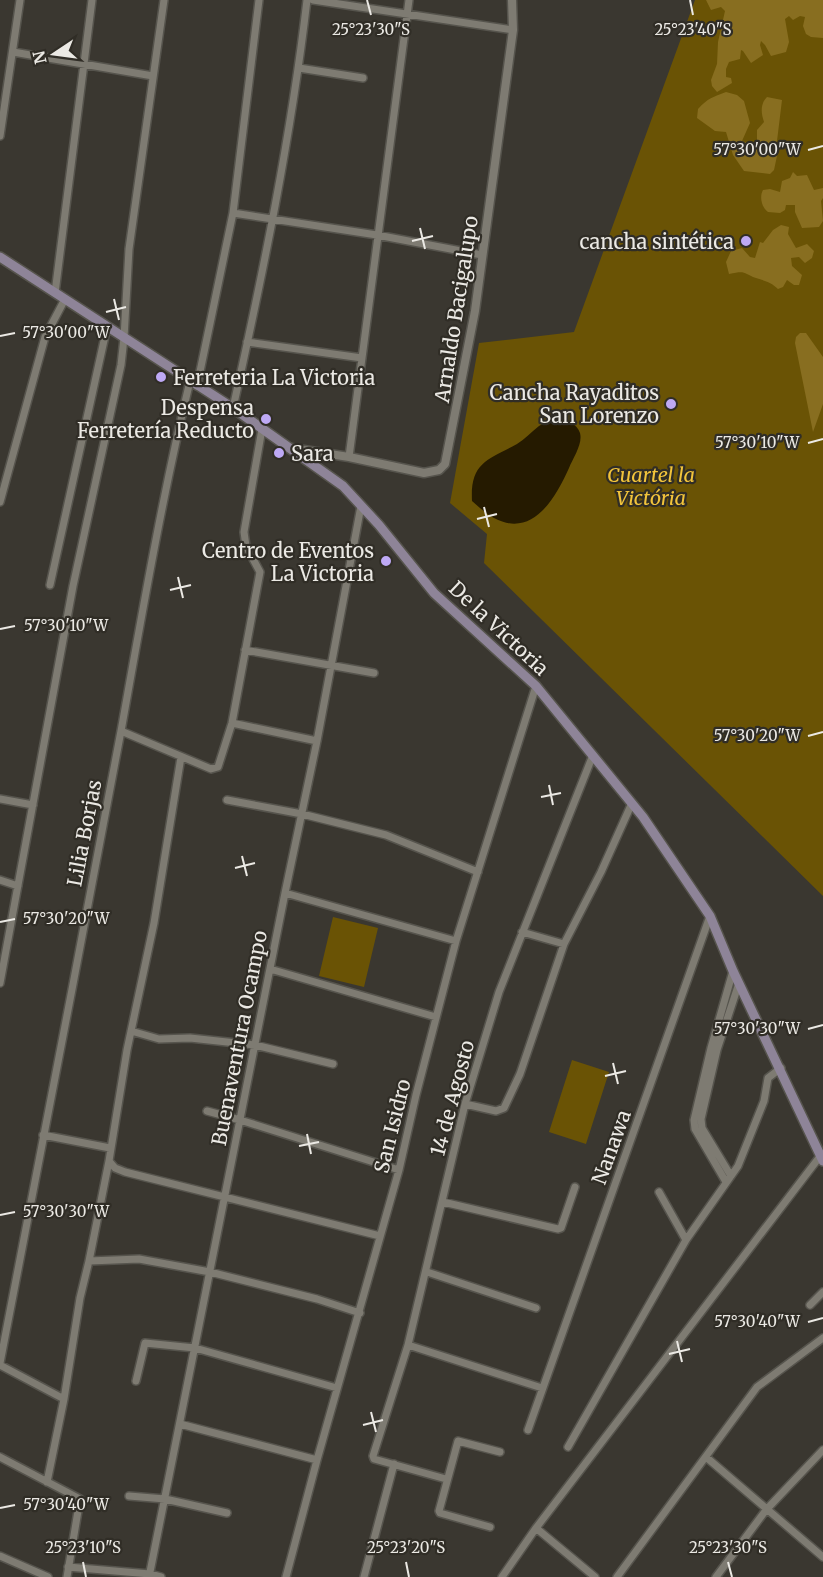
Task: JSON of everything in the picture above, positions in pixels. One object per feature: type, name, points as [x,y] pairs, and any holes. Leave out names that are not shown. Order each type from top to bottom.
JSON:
[{"type":"main road","name":"De la Victoria","points":[[0,256],[291,448],[312,457],[361,506],[434,593],[536,686],[644,816],[710,916],[733,971],[822,1158]]},
{"type":"street","points":[[0,136],[20,0]]},
{"type":"street","points":[[56,293],[92,0]]},
{"type":"street","points":[[0,983],[73,586],[121,365],[129,249],[164,0]]},
{"type":"street","name":"Lilia Borjas","points":[[0,1364],[121,732],[150,562],[170,462],[194,384],[233,213],[259,0]]},
{"type":"street","points":[[233,408],[286,148],[307,0]]},
{"type":"street","points":[[313,0],[513,30]]},
{"type":"street","points":[[349,457],[409,0]]},
{"type":"street","name":"Arnaldo Bacigalupo","points":[[312,457],[349,457],[424,473],[439,470],[445,464],[475,311],[513,30],[512,0]]},
{"type":"street","points":[[13,52],[153,76]]},
{"type":"street","points":[[299,68],[363,78]]},
{"type":"street","points":[[233,213],[377,235],[482,255]]},
{"type":"street","points":[[0,502],[3,483],[45,337],[65,299]]},
{"type":"street","points":[[50,585],[107,327]]},
{"type":"street","points":[[247,342],[362,358]]},
{"type":"street","points":[[121,732],[211,769],[218,767],[232,723],[260,572],[258,564],[246,546],[244,532],[262,429]]},
{"type":"street","name":"Buenaventura Ocampo","points":[[150,1576],[285,893],[318,741],[361,506]]},
{"type":"street","points":[[245,650],[375,673]]},
{"type":"street","name":"San Isidro","points":[[286,1577],[399,1170],[456,941],[536,686]]},
{"type":"street","points":[[232,723],[318,741]]},
{"type":"street","name":"14 de Agosto","points":[[394,1464],[373,1458],[408,1345],[427,1272],[465,1104],[499,992],[593,755]]},
{"type":"street","points":[[47,1482],[131,1031],[154,923],[181,757]]},
{"type":"street","points":[[0,799],[33,805]]},
{"type":"street","points":[[227,800],[302,814],[386,835],[478,872]]},
{"type":"street","points":[[465,1104],[496,1111],[504,1108],[519,1074],[564,944],[601,872],[632,803]]},
{"type":"street","points":[[0,880],[18,886]]},
{"type":"street","points":[[285,893],[456,941]]},
{"type":"street","name":"Nanawa","points":[[528,1430],[710,916]]},
{"type":"street","points":[[522,932],[564,944]]},
{"type":"street","points":[[270,969],[436,1017]]},
{"type":"street","points":[[728,1179],[694,1120],[733,971]]},
{"type":"street","points":[[698,1129],[717,1050],[739,983]]},
{"type":"street","points":[[131,1031],[159,1039],[190,1038],[255,1045],[333,1064]]},
{"type":"street","points":[[568,1447],[686,1240],[743,1154],[764,1101],[768,1078],[781,1068]]},
{"type":"street","points":[[207,1111],[399,1170]]},
{"type":"street","points":[[43,1136],[110,1148]]},
{"type":"street","points":[[502,1577],[536,1528],[822,1158]]},
{"type":"street","points":[[108,1161],[125,1172],[380,1236]]},
{"type":"street","points":[[443,1202],[558,1229],[561,1228],[575,1187]]},
{"type":"street","points":[[659,1192],[686,1240]]},
{"type":"street","points":[[89,1261],[139,1259],[210,1272],[317,1299],[360,1313]]},
{"type":"street","points":[[427,1272],[536,1308]]},
{"type":"street","points":[[810,1305],[823,1292]]},
{"type":"street","points":[[617,1577],[757,1387],[823,1338]]},
{"type":"street","points":[[136,1381],[144,1343],[195,1348],[337,1388]]},
{"type":"street","points":[[408,1345],[542,1388]]},
{"type":"street","points":[[0,1364],[64,1399]]},
{"type":"street","points":[[180,1424],[317,1460]]},
{"type":"street","points":[[490,1527],[439,1511],[458,1441],[501,1452]]},
{"type":"street","points":[[720,1575],[766,1510],[822,1453]]},
{"type":"street","points":[[0,1457],[80,1499],[67,1577]]},
{"type":"street","points":[[706,1457],[823,1557]]},
{"type":"street","points":[[364,1577],[394,1464],[446,1479]]},
{"type":"street","points":[[129,1496],[165,1499],[227,1514]]},
{"type":"street","points":[[536,1528],[595,1577]]},
{"type":"street","points":[[0,1556],[48,1577]]},
{"type":"street","points":[[68,1568],[161,1577]]},
{"type":"green space","name":"Cuartel la Victória","points":[[695,0],[823,0],[823,896],[484,563],[487,534],[450,503],[479,343],[574,332]]},
{"type":"green space","points":[[333,917],[378,928],[364,987],[319,976]]},
{"type":"green space","points":[[572,1060],[609,1072],[586,1144],[549,1132]]},
{"type":"shaded area","points":[[706,0],[823,0],[823,38],[806,34],[803,26],[805,17],[800,16],[793,20],[789,16],[785,19],[789,42],[786,52],[771,56],[761,41],[763,55],[751,63],[741,50],[740,59],[729,62],[726,69],[726,77],[731,78],[732,83],[717,92],[711,80],[717,64],[718,42],[725,11],[721,7],[711,10]]},
{"type":"shaded area","points":[[726,92],[737,95],[744,101],[750,123],[742,141],[753,145],[757,140],[757,130],[764,122],[763,103],[767,97],[782,100],[777,156],[774,170],[770,174],[744,171],[733,155],[726,132],[715,131],[697,118],[698,109],[705,102]]},
{"type":"shaded area","points":[[793,172],[797,176],[807,175],[814,190],[823,188],[821,201],[823,221],[819,227],[802,228],[795,212],[795,205],[786,205],[785,210],[780,213],[768,212],[763,205],[761,196],[763,190],[770,189],[780,192],[782,181],[790,178]]},
{"type":"shaded area","points":[[781,225],[789,227],[788,234],[796,248],[807,244],[814,251],[812,258],[805,263],[799,257],[791,258],[792,266],[802,275],[799,285],[794,285],[787,280],[783,287],[778,289],[770,283],[744,273],[729,274],[726,262],[731,251],[742,248],[750,257],[755,258],[760,242],[763,243],[773,230]]},
{"type":"shaded area","points":[[800,333],[806,333],[823,357],[823,404],[813,432],[795,343]]},
{"type":"shaded area","points":[[559,415],[577,427],[581,437],[564,479],[541,512],[520,523],[508,523],[491,516],[472,501],[474,478],[483,464]]},
{"type":"place","name":"cancha sintética","points":[[746,241]]},
{"type":"place","name":"Ferreteria La Victoria","points":[[161,377]]},
{"type":"place","name":"Cancha Rayaditos San Lorenzo","points":[[671,404]]},
{"type":"place","name":"Despensa Ferretería Reducto","points":[[266,419]]},
{"type":"place","name":"Sara","points":[[279,453]]},
{"type":"place","name":"Centro de Eventos La Victoria","points":[[386,561]]}]
